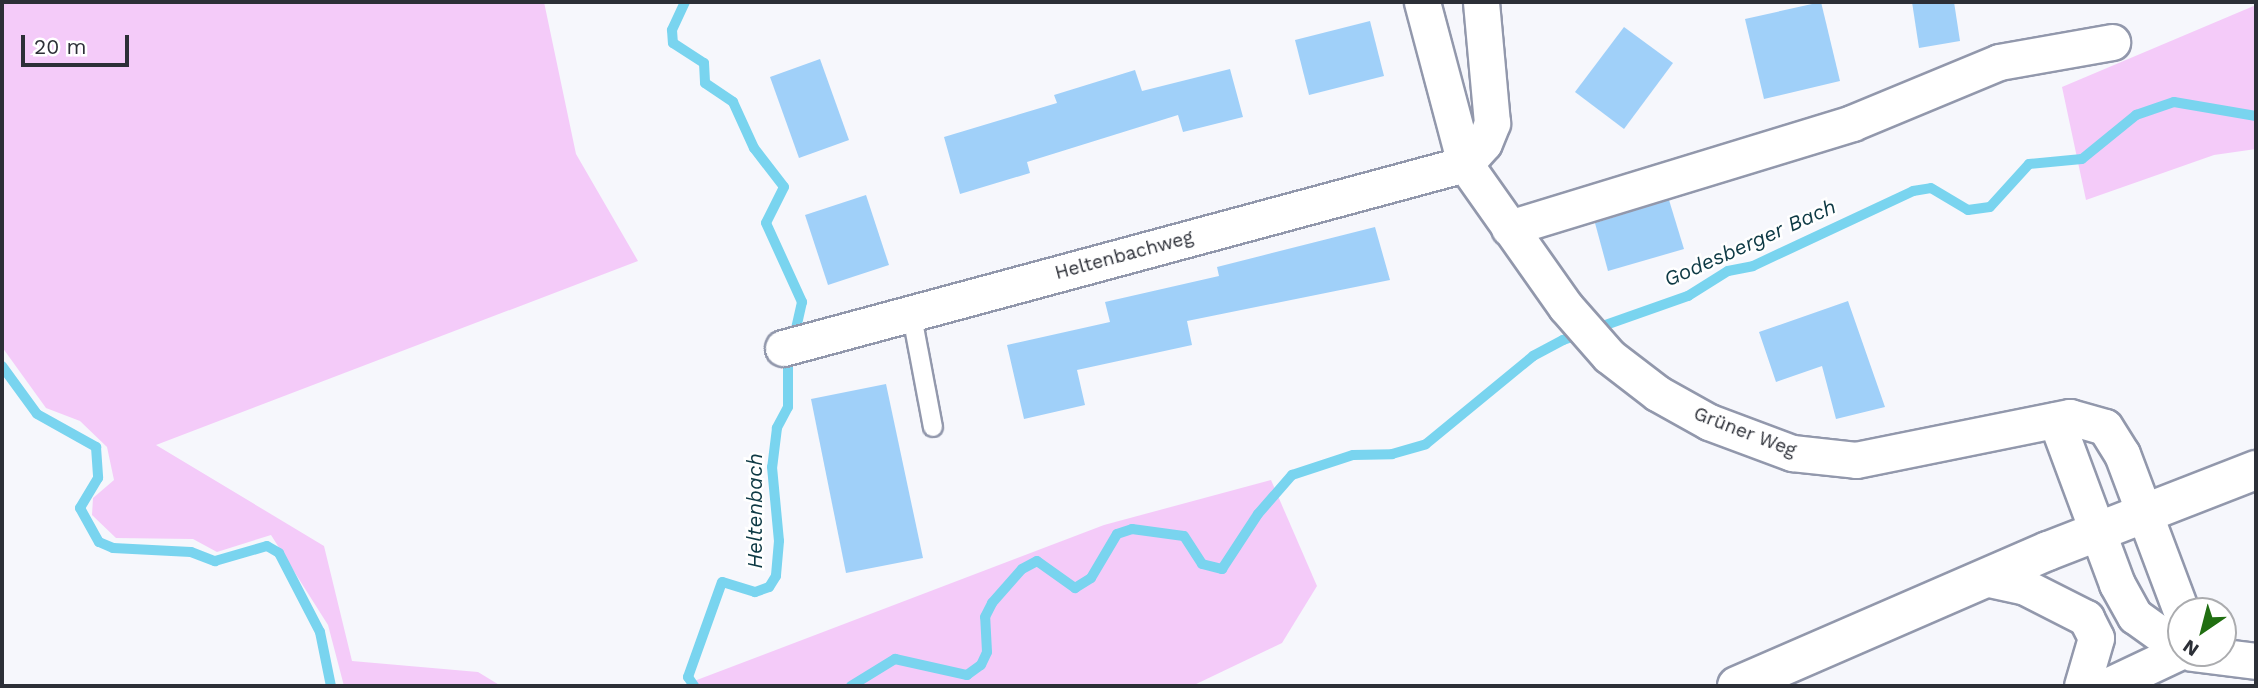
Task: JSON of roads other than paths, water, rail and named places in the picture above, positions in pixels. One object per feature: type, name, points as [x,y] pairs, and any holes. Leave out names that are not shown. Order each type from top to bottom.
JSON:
[{"type":"main road","points":[[1737,686],[2098,530],[2256,470]]},
{"type":"street","name":"Grüner Weg","points":[[1422,2],[1465,164],[1566,307],[1609,356],[1657,393],[1709,422],[1792,453],[1856,460],[2070,417],[2105,427],[2122,454],[2144,511]]},
{"type":"street","points":[[1465,164],[1484,143],[1492,123],[1481,2]]},
{"type":"street","points":[[1508,228],[1853,123],[1999,62],[2112,41]]},
{"type":"street","name":"Heltenbachweg","points":[[795,344],[1465,164]]},
{"type":"street","points":[[2056,420],[2098,530],[2135,615],[2167,639]]},
{"type":"street","points":[[2144,511],[2176,597]]},
{"type":"street","points":[[1984,578],[2023,586],[2086,618],[2167,645]]},
{"type":"street","points":[[2082,686],[2096,638],[2086,618]]},
{"type":"street","points":[[2107,686],[2167,657]]},
{"type":"street","points":[[2237,659],[2256,662]]},
{"type":"lane","points":[[911,311],[933,427]]},
{"type":"waterway","name":"Heltenbach","points":[[685,2],[672,30],[673,43],[704,63],[705,83],[733,102],[754,148],[784,187],[766,223],[802,302],[788,364],[788,407],[777,428],[772,467],[779,541],[776,576],[769,587],[755,592],[722,582],[688,677],[694,686]]},
{"type":"waterway","name":"Godesberger Bach","points":[[851,686],[895,659],[967,675],[981,665],[987,652],[985,617],[992,603],[1022,569],[1037,561],[1075,588],[1091,578],[1117,534],[1132,529],[1184,536],[1202,564],[1222,569],[1258,514],[1292,475],[1353,455],[1392,454],[1426,444],[1533,356],[1563,340],[1688,296],[1728,271],[1753,266],[1913,191],[1931,188],[1968,210],[1990,207],[2029,164],[2082,159],[2136,115],[2174,102],[2256,116]]},
{"type":"waterway","name":"Godesberger Bach","points":[[2,366],[37,414],[96,447],[98,478],[80,508],[99,542],[113,548],[191,552],[215,561],[267,546],[279,553],[320,632],[331,686]]}]
